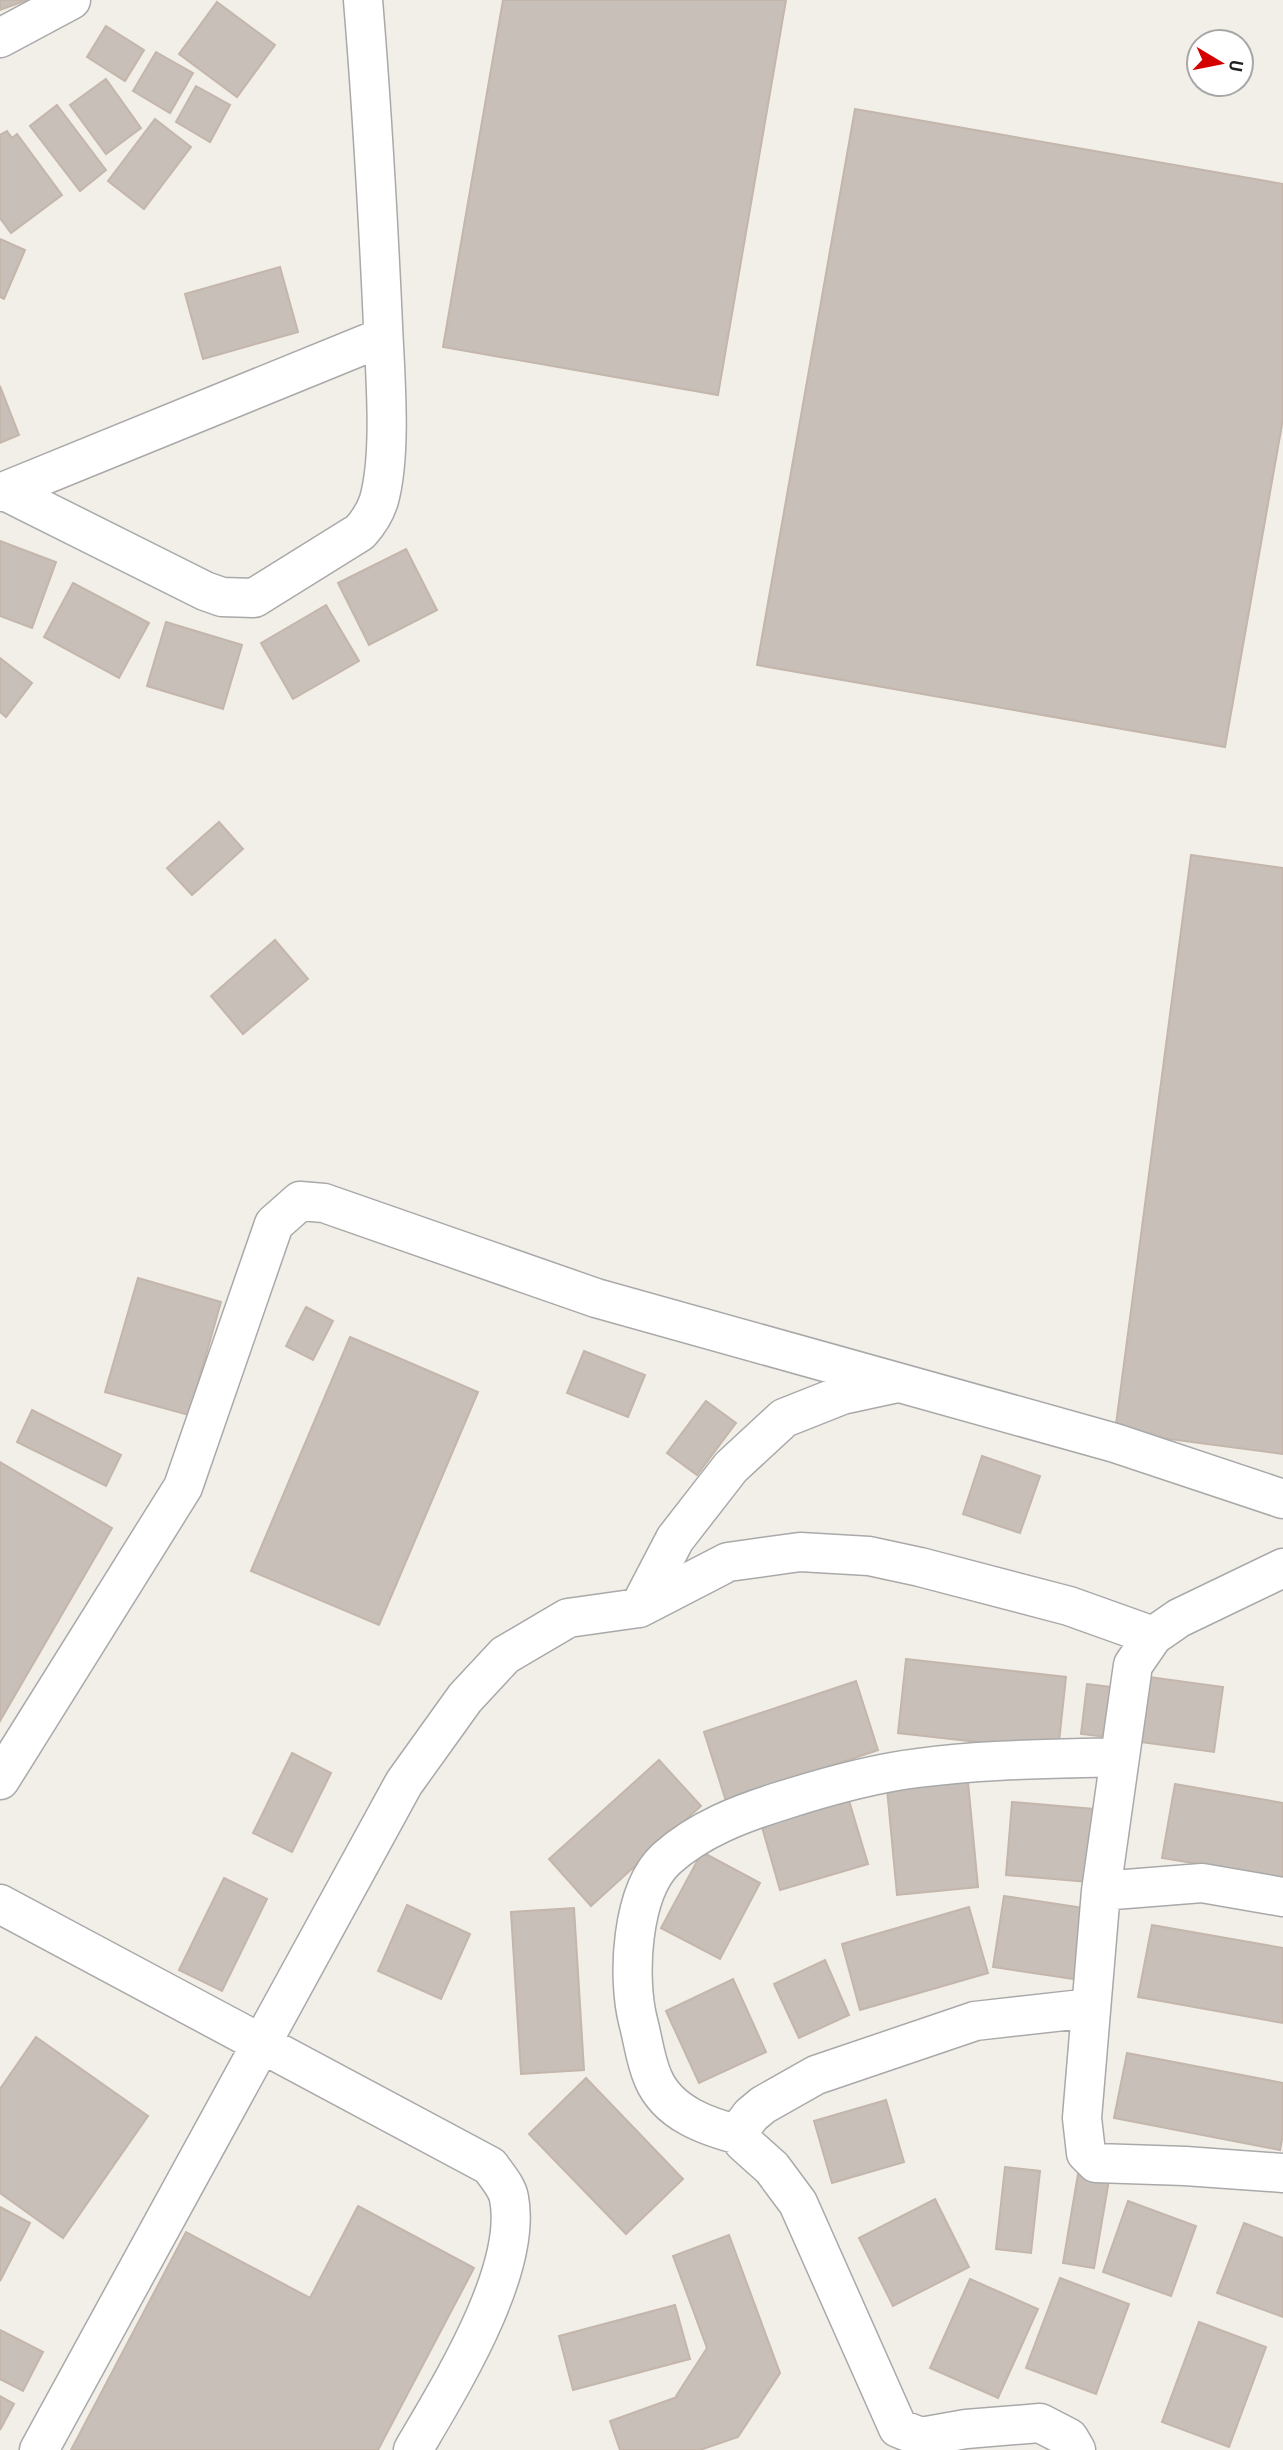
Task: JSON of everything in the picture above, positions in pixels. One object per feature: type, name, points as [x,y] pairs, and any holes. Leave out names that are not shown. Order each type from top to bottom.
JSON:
[{"type":"street","points":[[0,38],[71,0]]},
{"type":"street","points":[[2,492],[222,597],[254,598],[360,532],[371,519],[379,500],[384,473],[386,416],[375,139],[363,0]]},
{"type":"street","points":[[2,492],[383,337]]},
{"type":"street","points":[[0,1780],[183,1487],[274,1224],[300,1201],[324,1203],[596,1298],[1115,1443],[1283,1499]]},
{"type":"street","points":[[639,1608],[675,1539],[731,1467],[783,1418],[842,1395],[899,1382]]},
{"type":"street","points":[[39,2450],[404,1783],[465,1698],[505,1655],[568,1618],[639,1608],[728,1562],[800,1552],[869,1556],[920,1567],[1069,1606],[1153,1636]]},
{"type":"street","points":[[1283,1568],[1179,1618],[1153,1636],[1133,1665],[1101,1891],[1082,2118],[1086,2153],[1096,2163],[1283,2173]]},
{"type":"street","points":[[743,2136],[710,2127],[676,2109],[653,2079],[635,2011],[635,1936],[638,1912],[650,1882],[665,1860],[706,1830],[760,1807],[810,1792],[916,1768],[980,1762],[1120,1757]]},
{"type":"street","points":[[1101,1891],[1202,1883],[1283,1897]]},
{"type":"street","points":[[0,1905],[490,2166],[509,2196],[511,2215],[508,2245],[497,2290],[448,2391],[413,2450]]},
{"type":"street","points":[[1076,2450],[1069,2438],[1041,2423],[966,2429],[921,2437],[898,2428],[798,2203],[772,2168],[743,2142],[742,2127],[762,2105],[816,2075],[975,2021],[1091,2008]]},
{"type":"building","points":[[0,0],[27,0],[0,10]]},
{"type":"building","points":[[503,0],[786,0],[718,395],[443,347]]},
{"type":"building","points":[[217,2],[275,45],[237,97],[179,54]]},
{"type":"building","points":[[106,26],[144,50],[125,81],[87,57]]},
{"type":"building","points":[[156,52],[193,73],[170,113],[133,91]]},
{"type":"building","points":[[106,79],[141,128],[106,154],[70,105]]},
{"type":"building","points":[[196,86],[230,105],[210,142],[176,122]]},
{"type":"building","points":[[57,105],[106,170],[80,191],[30,126]]},
{"type":"building","points":[[855,109],[1283,184],[1283,419],[1225,747],[757,665]]},
{"type":"building","points":[[155,119],[191,147],[144,209],[108,181]]},
{"type":"building","points":[[7,131],[12,138],[17,134],[62,195],[11,233],[0,218],[0,135]]},
{"type":"building","points":[[0,239],[25,250],[4,299],[0,297]]},
{"type":"building","points":[[280,267],[298,332],[203,359],[185,294]]},
{"type":"building","points":[[0,386],[19,435],[0,443]]},
{"type":"building","points":[[0,541],[56,562],[32,628],[0,616]]},
{"type":"building","points":[[406,549],[437,610],[369,645],[338,583]]},
{"type":"building","points":[[73,583],[149,623],[119,678],[44,637]]},
{"type":"building","points":[[326,605],[359,661],[293,699],[261,643]]},
{"type":"building","points":[[166,622],[242,645],[223,709],[147,686]]},
{"type":"building","points":[[0,658],[32,683],[6,717],[0,712]]},
{"type":"building","points":[[219,822],[243,849],[192,895],[167,868]]},
{"type":"building","points":[[1191,855],[1283,868],[1283,1454],[1115,1432]]},
{"type":"building","points":[[275,940],[308,979],[243,1034],[211,996]]},
{"type":"building","points":[[138,1278],[221,1302],[189,1415],[105,1392]]},
{"type":"building","points":[[306,1307],[333,1321],[313,1360],[286,1346]]},
{"type":"building","points":[[350,1337],[478,1392],[379,1625],[251,1571]]},
{"type":"building","points":[[584,1351],[645,1375],[628,1417],[567,1393]]},
{"type":"building","points":[[706,1401],[736,1423],[697,1475],[667,1453]]},
{"type":"building","points":[[32,1410],[121,1455],[106,1486],[17,1442]]},
{"type":"building","points":[[982,1456],[1040,1476],[1020,1533],[963,1514]]},
{"type":"building","points":[[0,1462],[112,1528],[0,1721]]},
{"type":"building","points":[[906,1659],[1066,1677],[1058,1751],[898,1733]]},
{"type":"building","points":[[1149,1677],[1223,1687],[1214,1752],[1140,1742]]},
{"type":"building","points":[[856,1681],[878,1750],[726,1801],[704,1732]]},
{"type":"building","points":[[1087,1684],[1112,1687],[1106,1737],[1081,1734]]},
{"type":"building","points":[[292,1753],[331,1773],[292,1852],[253,1833]]},
{"type":"building","points":[[659,1760],[701,1806],[591,1906],[549,1859]]},
{"type":"building","points":[[968,1782],[978,1887],[897,1895],[887,1789]]},
{"type":"building","points":[[1175,1784],[1283,1803],[1283,1878],[1162,1858]]},
{"type":"building","points":[[847,1794],[868,1864],[780,1890],[760,1820]]},
{"type":"building","points":[[1012,1802],[1094,1809],[1088,1882],[1006,1875]]},
{"type":"building","points":[[702,1852],[760,1883],[720,1959],[661,1928]]},
{"type":"building","points":[[224,1878],[267,1899],[222,1991],[179,1970]]},
{"type":"building","points":[[1004,1896],[1084,1908],[1074,1979],[993,1967]]},
{"type":"building","points":[[407,1905],[470,1934],[441,1999],[378,1971]]},
{"type":"building","points":[[969,1907],[988,1973],[860,2010],[842,1944]]},
{"type":"building","points":[[574,1908],[584,2070],[521,2074],[511,1912]]},
{"type":"building","points":[[1152,1925],[1283,1948],[1283,2023],[1138,1997]]},
{"type":"building","points":[[825,1960],[849,2015],[799,2038],[774,1984]]},
{"type":"building","points":[[733,1979],[766,2052],[699,2083],[666,2011]]},
{"type":"building","points":[[36,2037],[148,2116],[63,2238],[0,2193],[0,2089]]},
{"type":"building","points":[[1127,2053],[1283,2083],[1283,2134],[1280,2150],[1114,2118]]},
{"type":"building","points":[[586,2078],[683,2179],[626,2234],[529,2134]]},
{"type":"building","points":[[886,2100],[904,2162],[832,2183],[814,2121]]},
{"type":"building","points":[[1005,2167],[1040,2171],[1031,2253],[996,2249]]},
{"type":"building","points":[[1078,2174],[1109,2180],[1094,2268],[1063,2263]]},
{"type":"building","points":[[935,2199],[969,2267],[893,2306],[859,2238]]},
{"type":"building","points":[[1128,2201],[1196,2226],[1171,2296],[1103,2272]]},
{"type":"building","points":[[358,2206],[474,2268],[378,2450],[71,2450],[186,2232],[310,2298]]},
{"type":"building","points":[[0,2207],[30,2223],[0,2281]]},
{"type":"building","points":[[1244,2223],[1283,2238],[1283,2317],[1217,2293]]},
{"type":"building","points":[[729,2235],[780,2373],[738,2437],[700,2450],[620,2450],[610,2421],[677,2397],[707,2348],[673,2256]]},
{"type":"building","points":[[1060,2278],[1129,2304],[1096,2394],[1026,2368]]},
{"type":"building","points":[[970,2279],[1038,2309],[998,2398],[930,2368]]},
{"type":"building","points":[[675,2305],[690,2359],[573,2390],[559,2336]]},
{"type":"building","points":[[1199,2322],[1266,2347],[1229,2447],[1162,2422]]},
{"type":"building","points":[[0,2330],[43,2352],[23,2391],[0,2379]]},
{"type":"building","points":[[0,2396],[14,2404],[0,2430]]}]
